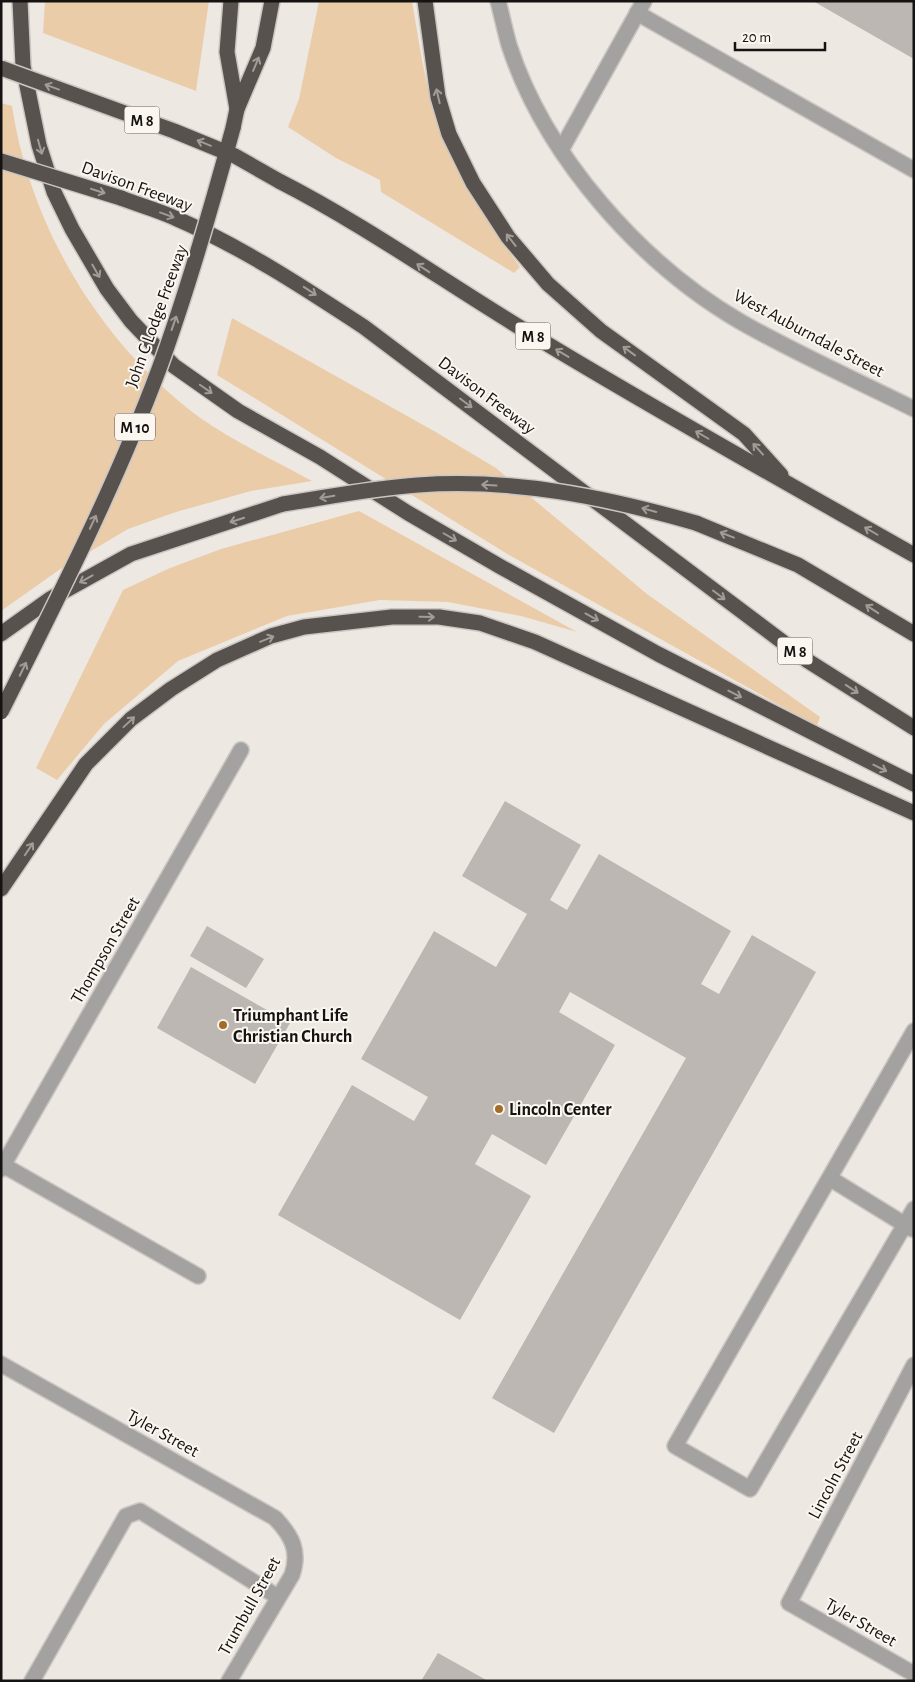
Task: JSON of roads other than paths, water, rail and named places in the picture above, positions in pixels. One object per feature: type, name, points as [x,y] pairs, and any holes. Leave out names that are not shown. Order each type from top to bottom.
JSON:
[{"type":"highway","points":[[20,1],[23,66],[39,145],[54,192],[107,289],[131,321],[174,366],[238,411],[320,457],[408,513],[510,572],[658,654],[914,784]]},
{"type":"highway","points":[[231,1],[227,52],[237,109]]},
{"type":"highway","name":"John C Lodge Freeway","points":[[1,712],[112,482],[158,370],[201,245],[237,109],[263,48],[272,1]]},
{"type":"highway","points":[[425,1],[438,97],[449,134],[473,183],[508,237],[548,284],[601,331],[744,434],[790,485]]},
{"type":"highway","name":"M 8","points":[[1,68],[174,131],[235,156],[318,201],[454,288],[591,371],[914,555]]},
{"type":"highway","name":"Davison Freeway","points":[[1,160],[174,217],[234,247],[302,286],[364,327],[808,661],[914,728]]},
{"type":"highway","points":[[1,634],[50,599],[130,554],[283,504],[419,485],[483,484],[566,492],[616,501],[696,523],[798,565],[914,634]]},
{"type":"highway","points":[[1,890],[86,764],[131,719],[171,689],[216,660],[271,636],[304,627],[392,617],[439,617],[480,623],[535,642],[914,813]]},
{"type":"street","name":"West Auburndale Street","points":[[498,1],[509,46],[525,84],[563,154],[604,209],[636,241],[694,290],[740,322],[914,409]]},
{"type":"street","points":[[563,154],[640,7],[914,170]]},
{"type":"street","name":"Thompson Street","points":[[2,1167],[241,750]]},
{"type":"street","points":[[914,1032],[831,1179],[675,1446],[750,1489],[910,1227],[914,1209]]},
{"type":"street","points":[[2,1167],[198,1276]]},
{"type":"street","points":[[831,1179],[910,1227]]},
{"type":"street","name":"Tyler Street","points":[[1,1364],[276,1518],[287,1530],[295,1547]]},
{"type":"street","name":"Lincoln Street","points":[[789,1603],[914,1365]]},
{"type":"street","points":[[32,1681],[126,1516],[140,1511],[278,1597]]},
{"type":"street","name":"Trumbull Street","points":[[229,1681],[296,1562],[295,1547]]},
{"type":"street","name":"Tyler Street","points":[[789,1603],[914,1674]]},
{"type":"place","name":"Triumphant Life Christian Church","points":[[223,1025]]},
{"type":"place","name":"Lincoln Center","points":[[499,1109]]}]
